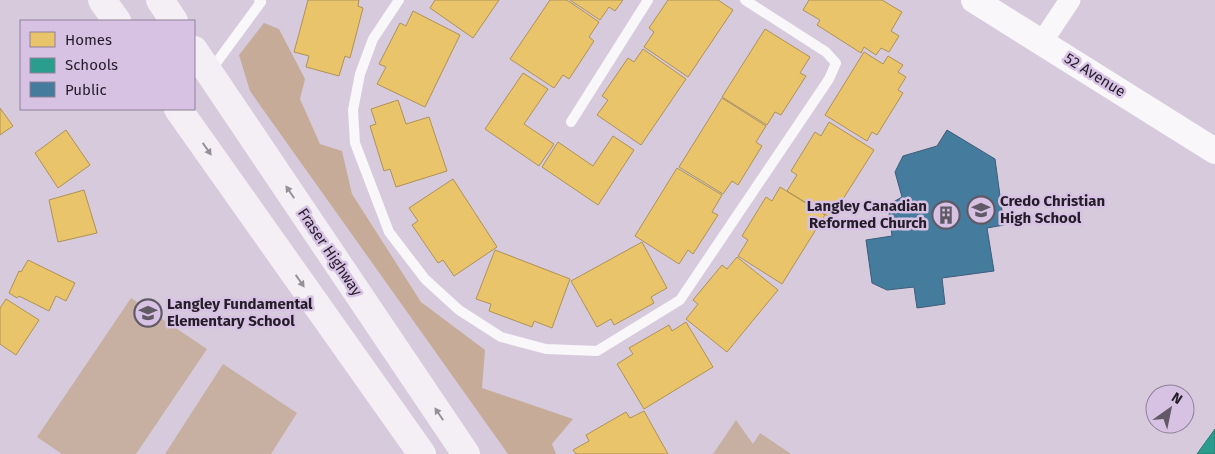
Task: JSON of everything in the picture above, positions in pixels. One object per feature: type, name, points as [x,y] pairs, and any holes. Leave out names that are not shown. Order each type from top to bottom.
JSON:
[{"type":"main road","points":[[102,0],[116,20]]},
{"type":"main road","points":[[160,0],[173,20]]},
{"type":"main road","name":"Fraser Highway","points":[[195,52],[466,454]]},
{"type":"main road","points":[[179,110],[422,454]]},
{"type":"street","name":"52 Avenue","points":[[974,0],[1215,151]]},
{"type":"street","points":[[1042,42],[1070,0]]},
{"type":"lane","points":[[209,73],[261,2],[260,0]]},
{"type":"lane","points":[[399,0],[373,39],[360,74],[353,110],[355,144],[389,232],[425,279],[459,310],[502,337],[546,349],[597,351],[680,300],[830,79],[836,63],[826,52],[745,0]]},
{"type":"lane","points":[[571,122],[648,0]]},
{"type":"shaded area","points":[[264,23],[279,29],[305,79],[300,99],[320,144],[342,151],[352,194],[421,302],[485,350],[482,388],[573,419],[552,444],[556,454],[508,454],[250,91],[239,55]]},
{"type":"shaded area","points":[[131,298],[207,349],[136,454],[62,454],[37,437]]},
{"type":"shaded area","points":[[223,364],[297,413],[271,454],[165,454]]},
{"type":"shaded area","points":[[736,420],[753,444],[760,433],[791,454],[713,454]]},
{"type":"building: Homes","points":[[308,0],[359,0],[358,6],[363,8],[350,58],[345,56],[339,76],[306,67],[309,56],[294,52]]},
{"type":"building: Homes","points":[[435,0],[499,0],[473,38],[430,8]]},
{"type":"building: Homes","points":[[550,0],[567,0],[599,22],[589,37],[594,41],[569,79],[563,75],[554,88],[510,59]]},
{"type":"building: Homes","points":[[570,0],[623,0],[615,11],[609,7],[600,20]]},
{"type":"building: Homes","points":[[668,0],[718,0],[733,10],[688,77],[644,47],[654,32],[649,28]]},
{"type":"building: Homes","points":[[809,0],[882,0],[902,12],[891,31],[899,36],[889,52],[881,48],[876,55],[864,47],[861,53],[817,25],[820,20],[803,10]]},
{"type":"building: Homes","points":[[413,11],[460,35],[425,107],[377,84],[386,67],[379,64],[400,23],[406,26]]},
{"type":"building: Homes","points":[[765,29],[810,57],[800,73],[806,76],[781,115],[775,112],[767,125],[722,97]]},
{"type":"building: Homes","points":[[643,49],[686,79],[641,145],[597,115],[608,100],[602,96],[628,58],[634,62]]},
{"type":"building: Homes","points":[[864,52],[883,64],[888,56],[903,65],[898,72],[906,77],[898,90],[903,93],[877,135],[872,132],[867,141],[825,115]]},
{"type":"building: Homes","points":[[523,73],[548,89],[524,124],[554,144],[539,166],[485,129]]},
{"type":"building: Homes","points":[[722,98],[766,126],[756,142],[762,146],[738,185],[732,181],[723,194],[679,167]]},
{"type":"building: Homes","points":[[398,100],[406,124],[429,117],[447,171],[396,187],[390,169],[384,171],[370,126],[376,124],[371,109]]},
{"type":"building: Homes","points":[[0,108],[13,126],[0,135]]},
{"type":"building: Homes","points":[[829,122],[874,150],[831,218],[787,191],[797,175],[791,171],[815,132],[821,136]]},
{"type":"building: Homes","points":[[66,130],[90,165],[58,188],[35,153]]},
{"type":"building: Homes","points":[[613,136],[634,150],[598,205],[542,167],[558,142],[593,166]]},
{"type":"building: Homes","points":[[677,168],[722,195],[712,212],[718,215],[693,254],[688,250],[679,264],[635,236]]},
{"type":"building: Homes","points":[[453,179],[497,247],[454,276],[443,260],[438,263],[412,225],[418,221],[409,208]]},
{"type":"building: Homes","points":[[780,187],[825,215],[782,284],[738,256],[748,240],[742,236],[766,197],[772,201]]},
{"type":"building: Homes","points":[[84,190],[97,233],[58,242],[49,200]]},
{"type":"building: Homes","points":[[642,242],[667,288],[651,297],[654,303],[614,325],[611,319],[597,327],[571,281]]},
{"type":"building: Homes","points":[[495,250],[570,279],[552,328],[534,321],[532,327],[489,311],[491,304],[476,299]]},
{"type":"building: Homes","points":[[737,257],[778,290],[727,352],[686,319],[698,304],[693,300],[722,265],[727,269]]},
{"type":"building: Homes","points":[[28,260],[75,283],[66,301],[56,296],[49,311],[9,293],[19,271],[21,272]]},
{"type":"building: Homes","points":[[6,299],[39,320],[16,355],[0,344],[0,308]]},
{"type":"building: Homes","points":[[686,322],[713,367],[644,409],[617,364],[633,354],[629,348],[669,325],[672,331]]},
{"type":"building: Homes","points":[[644,411],[668,454],[576,454],[573,450],[589,441],[586,435],[626,412],[630,418]]},
{"type":"building: Schools","points":[[1215,429],[1215,454],[1197,454]]},
{"type":"building: Public","name":"Langley Canadian Reformed Church","points":[[947,130],[995,159],[1004,225],[987,228],[994,271],[942,278],[945,304],[917,308],[914,287],[887,290],[872,283],[866,240],[892,236],[888,205],[902,197],[895,172],[903,156],[937,146]]},
{"type":"place","name":"Credo Christian High School","points":[[981,210]]},
{"type":"place","name":"Langley Canadian Reformed Church","points":[[946,215]]},
{"type":"place","name":"Langley Fundamental Elementary School","points":[[148,313]]}]
